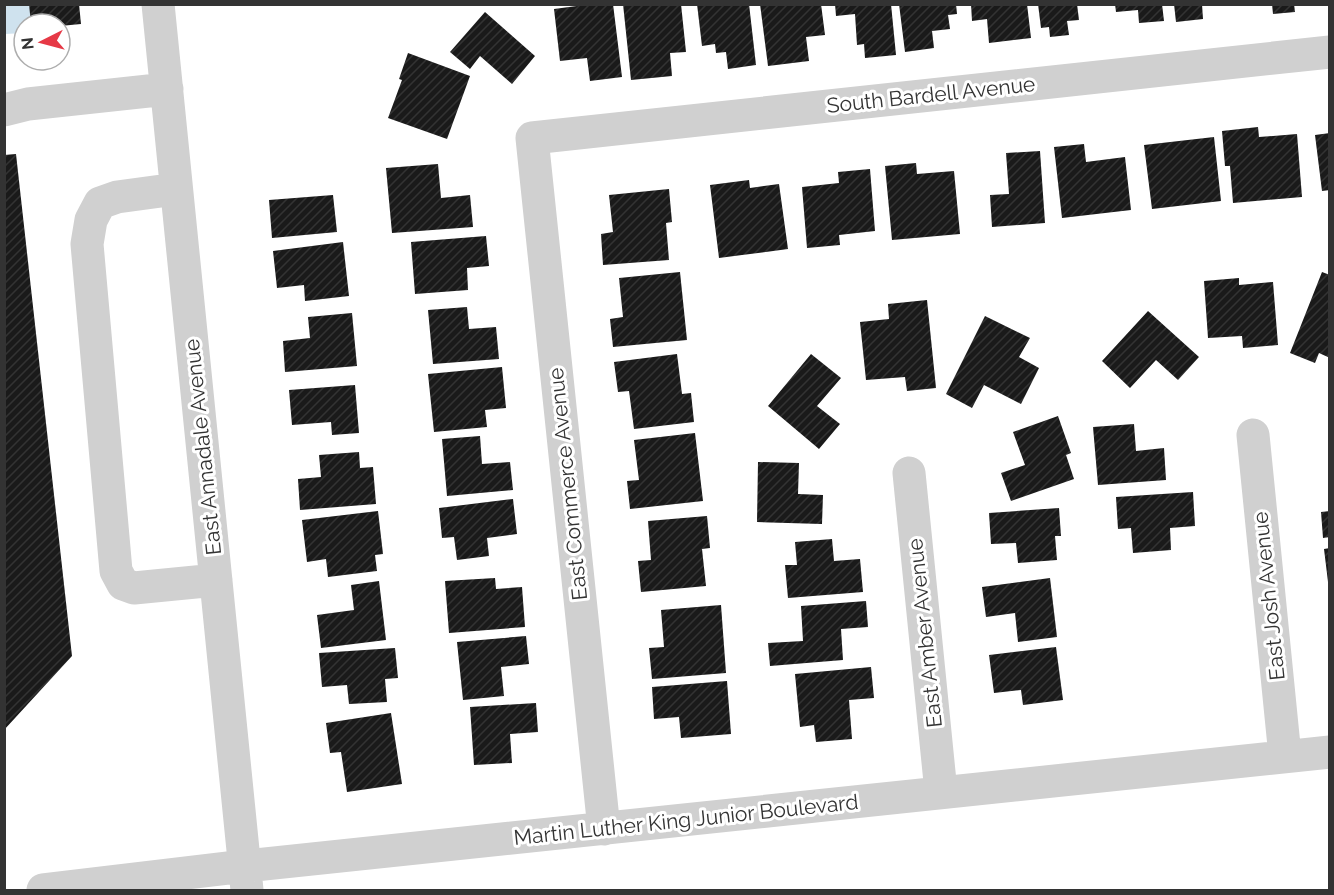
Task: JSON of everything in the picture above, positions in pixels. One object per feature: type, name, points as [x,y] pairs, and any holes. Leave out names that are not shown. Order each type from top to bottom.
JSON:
[{"type":"street","name":"East Annadale Avenue","points":[[158,4],[246,878]]},
{"type":"street","name":"South Bardell Avenue","points":[[532,138],[1329,52]]},
{"type":"street","points":[[4,110],[28,104],[167,89]]},
{"type":"street","name":"East Commerce Avenue","points":[[532,138],[604,829]]},
{"type":"street","points":[[176,189],[117,197],[100,203],[91,220],[87,244],[116,571],[123,584],[134,588],[216,580]]},
{"type":"street","name":"East Josh Avenue","points":[[1253,435],[1285,756]]},
{"type":"street","name":"East Amber Avenue","points":[[909,473],[941,792]]},
{"type":"street","name":"Martin Luther King Junior Boulevard","points":[[43,891],[246,878],[604,829],[1329,752]]},
{"type":"water","points":[[5,5],[31,5],[38,12],[12,12],[12,34],[5,34]]},
{"type":"building","points":[[29,4],[79,4],[81,24],[72,25],[72,12],[30,12]]},
{"type":"building","points":[[613,4],[622,77],[590,81],[587,58],[560,61],[554,9]]},
{"type":"building","points":[[623,4],[681,4],[686,52],[670,53],[672,76],[631,80]]},
{"type":"building","points":[[697,4],[749,4],[756,65],[728,69],[726,52],[716,53],[715,44],[702,46]]},
{"type":"building","points":[[760,4],[821,4],[825,35],[806,37],[809,61],[768,66]]},
{"type":"building","points":[[835,4],[891,4],[896,55],[865,58],[864,44],[857,45],[855,14],[836,16]]},
{"type":"building","points":[[899,4],[956,4],[957,14],[948,15],[950,29],[932,31],[934,48],[905,52]]},
{"type":"building","points":[[971,4],[1027,4],[1031,38],[989,43],[987,19],[972,21]]},
{"type":"building","points":[[1038,4],[1077,4],[1079,20],[1067,21],[1069,35],[1050,37],[1049,27],[1041,28]]},
{"type":"building","points":[[1115,4],[1162,4],[1164,21],[1139,23],[1138,10],[1116,12]]},
{"type":"building","points":[[1174,4],[1202,4],[1203,19],[1176,22]]},
{"type":"building","points":[[1272,4],[1294,4],[1295,12],[1273,14]]},
{"type":"building","points":[[485,12],[535,56],[512,84],[480,56],[470,69],[450,52]]},
{"type":"building","points":[[408,53],[470,76],[447,139],[388,118],[402,80],[399,79]]},
{"type":"building","points":[[1258,127],[1259,137],[1297,134],[1302,197],[1233,203],[1230,166],[1225,166],[1222,131]]},
{"type":"building","points":[[1330,133],[1330,190],[1322,191],[1315,135]]},
{"type":"building","points":[[1214,137],[1221,201],[1152,209],[1144,145]]},
{"type":"building","points":[[1084,144],[1086,162],[1125,157],[1131,210],[1062,218],[1054,147]]},
{"type":"building","points":[[1040,151],[1045,223],[992,227],[990,195],[1009,194],[1006,153]]},
{"type":"building","points":[[16,154],[72,656],[4,730],[4,155]]},
{"type":"building","points":[[916,163],[917,174],[954,171],[960,234],[892,240],[885,166]]},
{"type":"building","points":[[438,164],[441,198],[470,195],[473,227],[392,233],[386,168]]},
{"type":"building","points":[[870,169],[875,231],[839,235],[840,245],[807,248],[802,187],[839,183],[838,172]]},
{"type":"building","points":[[749,180],[750,188],[779,184],[788,249],[719,258],[710,185]]},
{"type":"building","points":[[669,189],[672,222],[666,223],[669,260],[603,265],[601,234],[613,232],[609,195]]},
{"type":"building","points":[[333,195],[337,232],[272,238],[269,200]]},
{"type":"building","points":[[486,236],[489,266],[467,268],[468,290],[415,294],[411,242]]},
{"type":"building","points":[[343,242],[349,296],[305,301],[304,285],[277,288],[273,251]]},
{"type":"building","points":[[680,272],[687,340],[613,347],[610,319],[623,317],[619,278]]},
{"type":"building","points":[[1322,272],[1330,275],[1330,358],[1319,353],[1315,363],[1290,353]]},
{"type":"building","points":[[1239,278],[1239,285],[1273,282],[1278,345],[1243,348],[1242,336],[1208,338],[1204,281]]},
{"type":"building","points":[[927,300],[936,388],[907,391],[905,377],[866,380],[860,322],[889,319],[888,304]]},
{"type":"building","points":[[467,307],[469,329],[496,327],[499,359],[433,364],[428,310]]},
{"type":"building","points":[[1148,311],[1199,357],[1178,380],[1156,360],[1130,388],[1102,361]]},
{"type":"building","points":[[352,313],[357,366],[285,372],[283,341],[310,338],[308,317]]},
{"type":"building","points":[[985,316],[1030,338],[1019,357],[1039,368],[1021,404],[984,385],[972,408],[946,394]]},
{"type":"building","points":[[677,354],[682,394],[691,393],[694,422],[634,429],[629,391],[618,392],[614,362]]},
{"type":"building","points":[[811,354],[841,378],[817,406],[840,424],[819,449],[768,406]]},
{"type":"building","points":[[502,367],[506,408],[485,410],[487,427],[434,432],[428,374]]},
{"type":"building","points":[[355,385],[359,433],[332,435],[331,422],[292,425],[289,390]]},
{"type":"building","points":[[1058,416],[1071,453],[1066,455],[1074,479],[1011,501],[1001,473],[1025,465],[1013,432]]},
{"type":"building","points":[[1134,424],[1136,451],[1164,448],[1166,480],[1098,485],[1093,427]]},
{"type":"building","points":[[695,433],[703,501],[630,509],[627,481],[639,480],[634,440]]},
{"type":"building","points":[[480,436],[482,464],[510,462],[513,490],[447,496],[442,439]]},
{"type":"building","points":[[359,452],[360,468],[373,467],[376,504],[300,510],[298,479],[321,477],[319,455]]},
{"type":"building","points":[[758,462],[799,463],[798,494],[823,495],[822,524],[757,522]]},
{"type":"building","points":[[1193,492],[1195,526],[1170,528],[1171,550],[1133,553],[1131,528],[1118,529],[1116,497]]},
{"type":"building","points":[[513,499],[517,534],[487,538],[489,556],[457,560],[454,537],[442,538],[439,508]]},
{"type":"building","points":[[1059,508],[1061,536],[1055,536],[1057,560],[1018,563],[1016,543],[991,544],[989,513]]},
{"type":"building","points":[[378,511],[383,554],[375,555],[377,571],[328,577],[326,559],[307,562],[302,520]]},
{"type":"building","points":[[1330,511],[1330,537],[1323,538],[1321,512]]},
{"type":"building","points":[[707,516],[710,548],[702,549],[706,586],[641,592],[638,561],[651,560],[648,521]]},
{"type":"building","points":[[832,539],[834,561],[860,559],[863,592],[788,598],[785,565],[797,565],[795,542]]},
{"type":"building","points":[[1330,548],[1330,582],[1328,582],[1324,549]]},
{"type":"building","points":[[495,578],[496,589],[522,587],[525,627],[449,633],[445,581]]},
{"type":"building","points":[[1050,578],[1057,637],[1018,642],[1015,613],[986,617],[982,587]]},
{"type":"building","points":[[379,581],[386,640],[321,648],[317,615],[354,610],[351,585]]},
{"type":"building","points":[[866,601],[868,627],[841,629],[843,660],[770,666],[768,643],[803,641],[801,606]]},
{"type":"building","points":[[721,605],[726,673],[652,679],[649,648],[664,647],[661,610]]},
{"type":"building","points":[[526,636],[529,664],[501,667],[504,696],[463,700],[457,642]]},
{"type":"building","points":[[1056,647],[1063,700],[1023,705],[1021,690],[994,693],[989,655]]},
{"type":"building","points":[[395,648],[398,678],[385,679],[387,702],[349,704],[347,685],[322,687],[319,653]]},
{"type":"building","points":[[871,667],[874,698],[849,700],[852,739],[816,742],[814,725],[800,727],[795,674]]},
{"type":"building","points":[[727,681],[731,734],[681,738],[679,717],[654,719],[652,687]]},
{"type":"building","points":[[536,703],[538,732],[510,734],[512,763],[474,765],[470,707]]},
{"type":"building","points":[[391,713],[402,784],[347,792],[341,752],[330,753],[326,723]]}]
